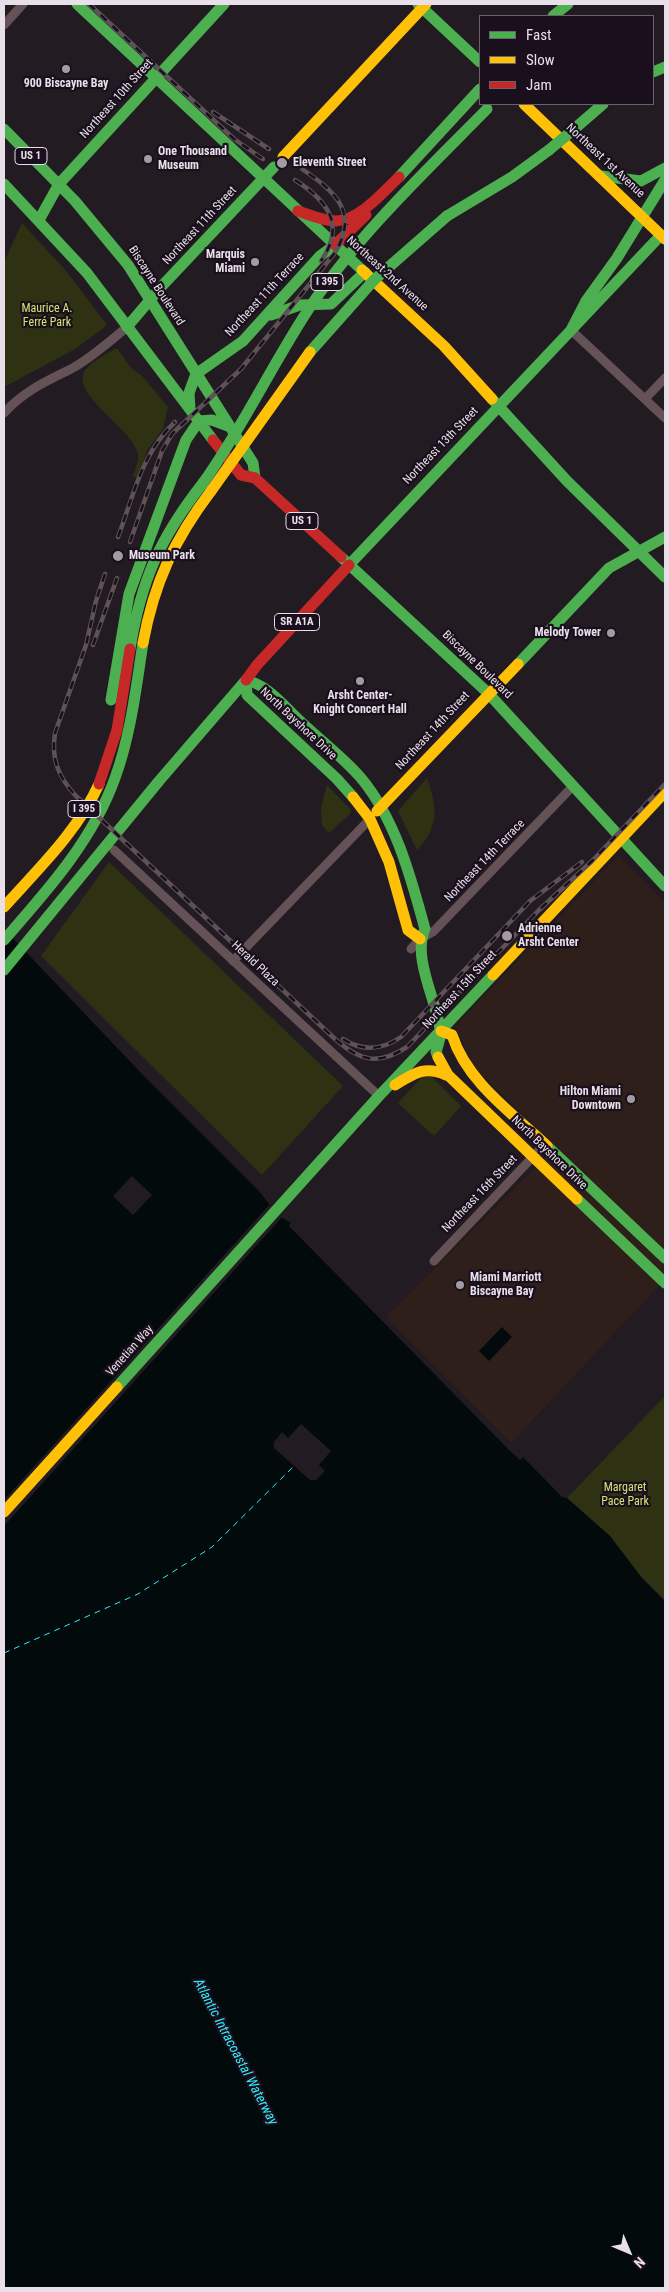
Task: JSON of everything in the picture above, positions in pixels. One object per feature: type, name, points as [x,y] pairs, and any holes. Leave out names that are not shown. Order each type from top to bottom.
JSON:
[{"type":"main road","name":"Northeast 2nd Avenue","points":[[77,4],[446,348],[581,496],[665,577]]},
{"type":"main road","name":"Northeast 10th Street","points":[[39,220],[59,184],[224,4]]},
{"type":"main road","points":[[553,15],[568,4]]},
{"type":"main road","points":[[571,15],[581,4]]},
{"type":"main road","points":[[284,157],[422,5],[479,61]]},
{"type":"main road","points":[[298,211],[325,220],[343,220],[356,216],[379,196],[479,90]]},
{"type":"main road","name":"I 395","points":[[4,940],[60,874],[96,822],[113,784],[128,734],[147,623],[156,586],[175,543],[290,338],[327,282],[363,238],[491,105]]},
{"type":"main road","name":"Northeast 1st Avenue","points":[[525,105],[663,237]]},
{"type":"main road","name":"I 395","points":[[5,905],[67,834],[102,777],[115,738],[135,619],[147,576],[168,531],[207,487],[338,318],[393,263],[447,216],[478,198],[549,150],[602,105]]},
{"type":"main road","name":"Biscayne Boulevard","points":[[4,128],[59,184],[110,242],[253,463],[255,478]]},
{"type":"main road","name":"Northeast 11th Street","points":[[126,327],[274,167]]},
{"type":"main road","points":[[601,176],[641,182],[650,179],[665,168]]},
{"type":"main road","points":[[571,330],[586,301],[617,258],[665,180]]},
{"type":"main road","name":"Biscayne Boulevard","points":[[4,184],[75,258],[228,461],[241,475],[255,478],[488,693],[665,886]]},
{"type":"main road","name":"Northeast 11th Terrace","points":[[196,374],[238,345],[268,315],[320,256],[335,245],[371,210],[379,196]]},
{"type":"main road","name":"Northeast 13th Street","points":[[4,970],[159,781],[234,697],[257,665],[498,406],[663,237]]},
{"type":"main road","points":[[268,315],[300,305],[325,306],[331,304],[364,272]]},
{"type":"main road","points":[[190,410],[189,393],[196,374]]},
{"type":"main road","points":[[92,795],[93,782],[105,745],[122,626],[129,594],[186,440],[199,421],[212,420],[228,426]]},
{"type":"main road","name":"Northeast 14th Street","points":[[370,819],[609,568],[665,537]]},
{"type":"main road","name":"North Bayshore Drive","points":[[420,939],[408,930],[389,862],[370,819],[347,789],[247,695],[246,680],[260,683],[360,778],[381,806],[410,874],[425,929],[420,939],[428,988],[441,1031],[436,1052],[448,1076],[665,1282]]},
{"type":"main road","name":"Northeast 15th Street","points":[[277,1208],[379,1096],[665,792]]},
{"type":"main road","name":"North Bayshore Drive","points":[[441,1031],[452,1035],[466,1067],[476,1078],[665,1258]]},
{"type":"main road","points":[[379,1096],[425,1068],[437,1069],[448,1076]]},
{"type":"main road","name":"Venetian Way","points":[[4,1512],[277,1208]]},
{"type":"main road","points":[[602,1223],[611,1222],[617,1224],[633,1237],[642,1237]]},
{"type":"main road","points":[[652,1245],[655,1255],[652,1271]]},
{"type":"street","points":[[4,25],[23,4]]},
{"type":"street","points":[[4,413],[15,401],[49,378],[73,368],[126,327]]},
{"type":"street","points":[[571,330],[665,418]]},
{"type":"street","points":[[645,399],[665,378]]},
{"type":"street","points":[[302,746],[314,734]]},
{"type":"street","name":"Northeast 14th Terrace","points":[[411,949],[420,939],[434,931],[573,786]]},
{"type":"street","name":"Northeast 14th Street","points":[[233,961],[370,819]]},
{"type":"street","name":"Herald Plaza","points":[[114,850],[379,1096]]},
{"type":"street","name":"Northeast 16th Street","points":[[434,1261],[545,1144]]},
{"type":"shaded area","points":[[619,855],[665,903],[665,1279],[511,1443],[386,1317],[556,1147],[473,1066],[455,1026]]},
{"type":"green space","name":"Maurice A. Ferré Park","points":[[22,223],[67,272],[107,325],[75,349],[4,387],[4,262]]},
{"type":"green space","points":[[117,348],[131,368],[142,376],[168,407],[163,429],[148,449],[137,478],[133,476],[138,454],[133,443],[91,398],[84,387],[83,376],[88,367],[102,356]]},
{"type":"green space","points":[[427,778],[433,798],[433,824],[430,833],[417,850],[398,811]]},
{"type":"green space","points":[[327,785],[351,810],[350,814],[329,833],[322,825],[321,808]]},
{"type":"green space","points":[[109,862],[343,1086],[262,1175],[41,956]]},
{"type":"green space","points":[[431,1076],[461,1106],[434,1136],[398,1103],[421,1078]]},
{"type":"green space","name":"Margaret Pace Park","points":[[665,1396],[665,1601],[642,1578],[610,1536],[567,1498]]},
{"type":"water","name":"Atlantic Intracoastal Waterway","points":[[4,929],[144,1076],[258,1190],[279,1216],[291,1223],[289,1226],[510,1451],[520,1460],[523,1457],[562,1497],[567,1498],[610,1536],[642,1578],[665,1601],[665,2288],[4,2288]]},
{"type":"water","points":[[502,1327],[512,1337],[489,1361],[479,1351]]},
{"type":"pier","points":[[132,1176],[152,1195],[133,1215],[113,1196]]},
{"type":"pier","points":[[271,1203],[283,1216],[4,1526],[4,1500]]},
{"type":"pier","points":[[301,1424],[331,1451],[319,1465],[325,1471],[316,1480],[310,1480],[274,1448],[274,1442],[282,1432],[288,1438]]},
{"type":"ferry route","points":[[4,1653],[138,1594],[212,1547],[294,1466]]},
{"type":"railway","points":[[89,4],[234,139],[263,159]]},
{"type":"railway","points":[[213,112],[269,149]]},
{"type":"railway","points":[[130,542],[162,451],[172,434],[241,369],[334,254],[341,240],[345,227],[341,205],[325,186],[302,169]]},
{"type":"railway","points":[[295,180],[316,196],[330,215],[332,236],[321,261]]},
{"type":"railway","points":[[118,537],[146,461],[154,447],[175,422]]},
{"type":"railway","points":[[105,574],[96,601],[86,645],[55,733],[54,751],[60,774],[75,795],[335,1039],[361,1056],[378,1059],[397,1053],[407,1047],[539,910],[592,861],[665,784]]},
{"type":"railway","points":[[93,645],[117,578]]},
{"type":"railway","points":[[343,1039],[358,1046],[372,1048],[387,1045],[401,1037],[530,901],[582,862]]},
{"type":"traffic: fast","points":[[77,4],[362,270]]},
{"type":"traffic: fast","points":[[39,220],[59,184],[224,4]]},
{"type":"traffic: fast","points":[[418,4],[479,61]]},
{"type":"traffic: fast","points":[[554,15],[568,4]]},
{"type":"traffic: fast","points":[[654,72],[665,67]]},
{"type":"traffic: fast","points":[[399,177],[479,90]]},
{"type":"traffic: fast","points":[[573,130],[602,105]]},
{"type":"traffic: fast","points":[[203,483],[232,439],[284,348],[331,277],[395,203],[487,109]]},
{"type":"traffic: fast","points":[[4,129],[75,201],[128,265],[253,463],[255,478]]},
{"type":"traffic: fast","points":[[549,150],[573,130]]},
{"type":"traffic: fast","points":[[447,216],[512,177],[549,150]]},
{"type":"traffic: fast","points":[[127,327],[161,287],[274,167]]},
{"type":"traffic: fast","points":[[601,176],[641,181],[665,168]]},
{"type":"traffic: fast","points":[[571,330],[586,301],[617,258],[665,180]]},
{"type":"traffic: fast","points":[[4,184],[87,273],[213,440]]},
{"type":"traffic: fast","points":[[310,352],[374,280],[447,216]]},
{"type":"traffic: fast","points":[[349,565],[661,235]]},
{"type":"traffic: fast","points":[[190,409],[189,393],[196,374],[243,341],[320,256],[335,245]]},
{"type":"traffic: fast","points":[[271,315],[300,305],[331,304],[365,272]]},
{"type":"traffic: fast","points":[[492,399],[567,481],[665,577]]},
{"type":"traffic: fast","points":[[111,700],[129,594],[186,440],[199,421],[212,420],[228,426]]},
{"type":"traffic: fast","points":[[130,649],[140,602],[154,561],[175,522],[203,483]]},
{"type":"traffic: fast","points":[[518,664],[609,568],[665,537]]},
{"type":"traffic: fast","points":[[341,557],[488,693],[665,886]]},
{"type":"traffic: fast","points":[[4,940],[52,884],[82,844],[106,801],[125,745],[143,643]]},
{"type":"traffic: fast","points":[[353,797],[337,779],[247,695],[246,680],[269,691],[347,763],[361,778],[384,812],[401,850],[425,929],[421,952],[426,978],[438,1017],[440,1032],[440,1040],[436,1052],[438,1057]]},
{"type":"traffic: fast","points":[[4,970],[159,781],[246,680]]},
{"type":"traffic: fast","points":[[117,1387],[379,1096],[493,975]]},
{"type":"traffic: fast","points":[[547,1146],[665,1258]]},
{"type":"traffic: fast","points":[[577,1199],[665,1283]]},
{"type":"traffic: slow","points":[[283,157],[426,4]]},
{"type":"traffic: slow","points":[[525,105],[665,239]]},
{"type":"traffic: slow","points":[[362,270],[444,346],[492,399]]},
{"type":"traffic: slow","points":[[211,491],[310,352]]},
{"type":"traffic: slow","points":[[143,643],[153,601],[167,563],[186,527],[211,491]]},
{"type":"traffic: slow","points":[[377,811],[518,664]]},
{"type":"traffic: slow","points":[[4,907],[69,834],[99,784]]},
{"type":"traffic: slow","points":[[493,975],[665,792]]},
{"type":"traffic: slow","points":[[353,797],[370,819],[389,862],[408,930],[420,939]]},
{"type":"traffic: slow","points":[[441,1031],[452,1035],[468,1068],[479,1082],[547,1146]]},
{"type":"traffic: slow","points":[[438,1057],[448,1075],[577,1199]]},
{"type":"traffic: slow","points":[[395,1085],[419,1072],[432,1071],[446,1075]]},
{"type":"traffic: slow","points":[[4,1512],[117,1387]]},
{"type":"traffic: jam","points":[[298,211],[317,218],[336,221],[354,216],[399,177]]},
{"type":"traffic: jam","points":[[335,245],[366,215]]},
{"type":"traffic: jam","points":[[213,440],[241,475],[255,478],[341,557]]},
{"type":"traffic: jam","points":[[246,680],[257,665],[349,565]]},
{"type":"traffic: jam","points":[[99,784],[117,730],[130,649]]},
{"type":"place","name":"900 Biscayne Bay","points":[[66,69]]},
{"type":"place","name":"One Thousand Museum","points":[[148,159]]},
{"type":"place","name":"Eleventh Street","points":[[282,163]]},
{"type":"place","name":"Marquis Miami","points":[[255,262]]},
{"type":"place","name":"Museum Park","points":[[118,556]]},
{"type":"place","name":"Melody Tower","points":[[611,633]]},
{"type":"place","name":"Arsht Center- Knight Concert Hall","points":[[360,681]]},
{"type":"place","name":"Adrienne Arsht Center","points":[[507,936]]},
{"type":"place","name":"Hilton Miami Downtown","points":[[631,1099]]},
{"type":"place","name":"Miami Marriott Biscayne Bay","points":[[460,1285]]}]
